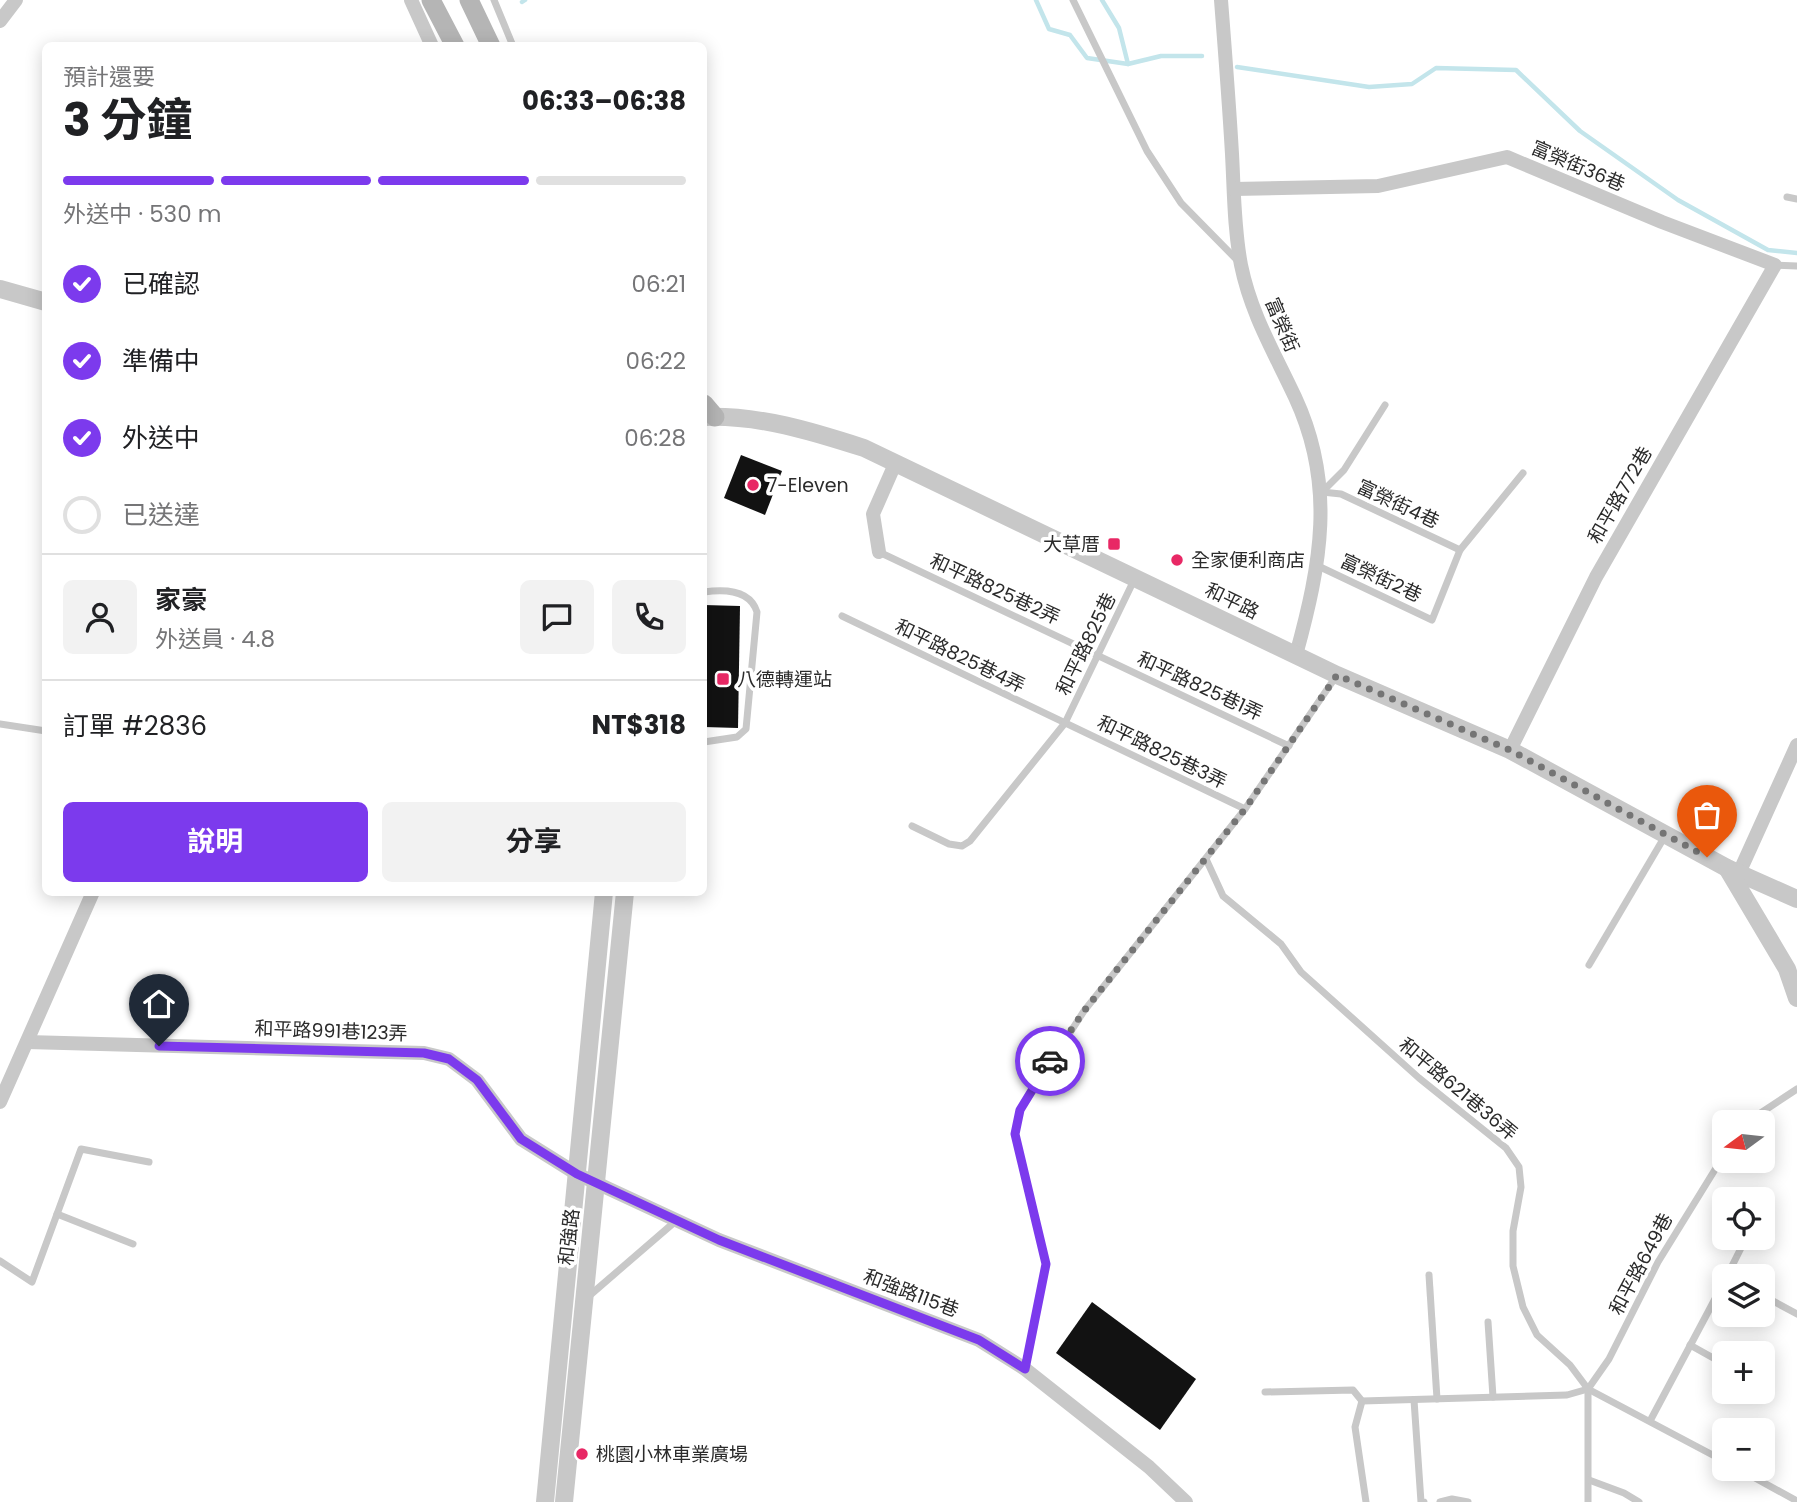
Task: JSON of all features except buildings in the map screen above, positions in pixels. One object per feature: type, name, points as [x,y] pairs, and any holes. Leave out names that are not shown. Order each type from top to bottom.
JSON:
[{"type":"main road","points":[[431,0],[453,42]]},
{"type":"main road","points":[[469,0],[489,42]]},
{"type":"street","points":[[0,21],[16,0]]},
{"type":"street","points":[[411,0],[430,42]]},
{"type":"street","name":"富榮街","points":[[1221,0],[1241,264],[1265,341],[1295,396],[1311,435],[1322,492],[1323,512],[1308,613],[1296,655]]},
{"type":"street","name":"富榮街36巷","points":[[1234,189],[1378,186],[1507,158],[1775,265]]},
{"type":"street","name":"和平路772巷","points":[[1510,750],[1596,577],[1775,265]]},
{"type":"street","points":[[0,289],[42,301]]},
{"type":"street","name":"和平路","points":[[707,413],[805,429],[864,448],[1337,675],[1510,750],[1733,870],[1797,899]]},
{"type":"street","points":[[879,552],[873,514],[895,464]]},
{"type":"street","points":[[1797,745],[1733,870],[1787,969],[1797,998]]},
{"type":"street","points":[[0,1102],[91,896]]},
{"type":"street","name":"和強路","points":[[564,1502],[583,1301],[587,1178],[604,896]]},
{"type":"street","name":"和強路","points":[[545,1502],[624,896]]},
{"type":"street","name":"和平路991巷123弄","points":[[27,1042],[424,1053],[449,1059],[477,1080],[521,1139],[587,1178]]},
{"type":"street","name":"和強路115巷","points":[[587,1178],[719,1240],[979,1340],[1025,1369],[1149,1467],[1186,1502]]},
{"type":"lane","points":[[494,0],[511,42]]},
{"type":"lane","points":[[1073,0],[1147,151],[1181,203],[1241,264]]},
{"type":"lane","points":[[1787,197],[1797,199]]},
{"type":"lane","points":[[1775,265],[1797,266]]},
{"type":"lane","points":[[1322,492],[1344,470],[1385,405]]},
{"type":"lane","points":[[1460,550],[1523,473]]},
{"type":"lane","name":"富榮街4巷","points":[[1322,492],[1341,494],[1460,550]]},
{"type":"lane","name":"富榮街2巷","points":[[1315,565],[1432,620],[1460,550]]},
{"type":"lane","name":"和平路825巷2弄","points":[[879,552],[1098,655]]},
{"type":"lane","name":"和平路825巷","points":[[912,825],[949,844],[962,846],[970,841],[1065,723],[1135,578]]},
{"type":"lane","points":[[707,592],[742,593],[750,597],[757,612],[746,729],[737,737],[707,742]]},
{"type":"lane","name":"和平路825巷4弄","points":[[842,616],[1065,723]]},
{"type":"lane","name":"和平路825巷1弄","points":[[1098,655],[1289,746]]},
{"type":"lane","points":[[1025,1369],[1046,1264],[1015,1134],[1020,1110],[1084,1011],[1245,809],[1337,675]]},
{"type":"lane","name":"和平路825巷3弄","points":[[1065,723],[1245,809]]},
{"type":"lane","points":[[0,724],[42,730]]},
{"type":"lane","points":[[1589,965],[1667,835]]},
{"type":"lane","name":"和平路621巷36弄","points":[[1206,859],[1223,896],[1280,944],[1301,972],[1419,1078],[1432,1085],[1506,1148],[1519,1167],[1521,1187],[1513,1231],[1513,1254],[1523,1307],[1537,1335],[1570,1365],[1588,1389]]},
{"type":"lane","points":[[1765,1110],[1797,1089]]},
{"type":"lane","points":[[0,1261],[32,1282],[81,1149],[149,1162]]},
{"type":"lane","name":"和平路649巷","points":[[1588,1389],[1609,1359],[1658,1262],[1713,1173]]},
{"type":"lane","points":[[57,1214],[133,1244]]},
{"type":"lane","points":[[583,1301],[677,1220]]},
{"type":"lane","points":[[1429,1275],[1437,1399]]},
{"type":"lane","points":[[1775,1301],[1797,1314]]},
{"type":"lane","points":[[1650,1421],[1712,1304]]},
{"type":"lane","points":[[1488,1322],[1493,1397]]},
{"type":"lane","points":[[1690,1345],[1712,1357]]},
{"type":"lane","points":[[1588,1389],[1588,1502]]},
{"type":"lane","points":[[1362,1401],[1567,1395],[1588,1389],[1712,1455]]},
{"type":"lane","points":[[1265,1392],[1353,1390],[1362,1401]]},
{"type":"lane","points":[[1414,1400],[1421,1502],[1424,1502]]},
{"type":"lane","points":[[1362,1401],[1355,1427],[1366,1502]]},
{"type":"lane","points":[[1589,1479],[1639,1502]]},
{"type":"lane","points":[[1761,1481],[1797,1501]]},
{"type":"lane","points":[[1440,1502],[1452,1499],[1468,1502]]},
{"type":"waterway","points":[[1036,0],[1049,29],[1070,35],[1087,58],[1128,64],[1161,56],[1202,56]]},
{"type":"waterway","points":[[1102,0],[1119,28],[1128,64]]},
{"type":"waterway","points":[[1237,67],[1369,87],[1412,84],[1436,68],[1516,70],[1580,131],[1678,200],[1768,250],[1797,253]]},
{"type":"way so far","points":[[1050,1061],[1084,1011],[1245,809],[1337,675],[1510,750],[1531,764],[1707,857]]},
{"type":"place","name":"7-Eleven","points":[[753,485]]},
{"type":"place","name":"大草厝","points":[[1114,544]]},
{"type":"place","name":"全家便利商店","points":[[1177,560]]},
{"type":"place","name":"八德轉運站","points":[[723,679]]},
{"type":"place","name":"桃園小林車業廣場","points":[[582,1454]]},
{"type":"route","points":[[159,1046],[424,1053],[449,1059],[477,1080],[521,1139],[577,1174],[719,1240],[979,1340],[1025,1369],[1040,1283],[1046,1264],[1029,1202],[1015,1134],[1020,1110],[1050,1061]]}]
